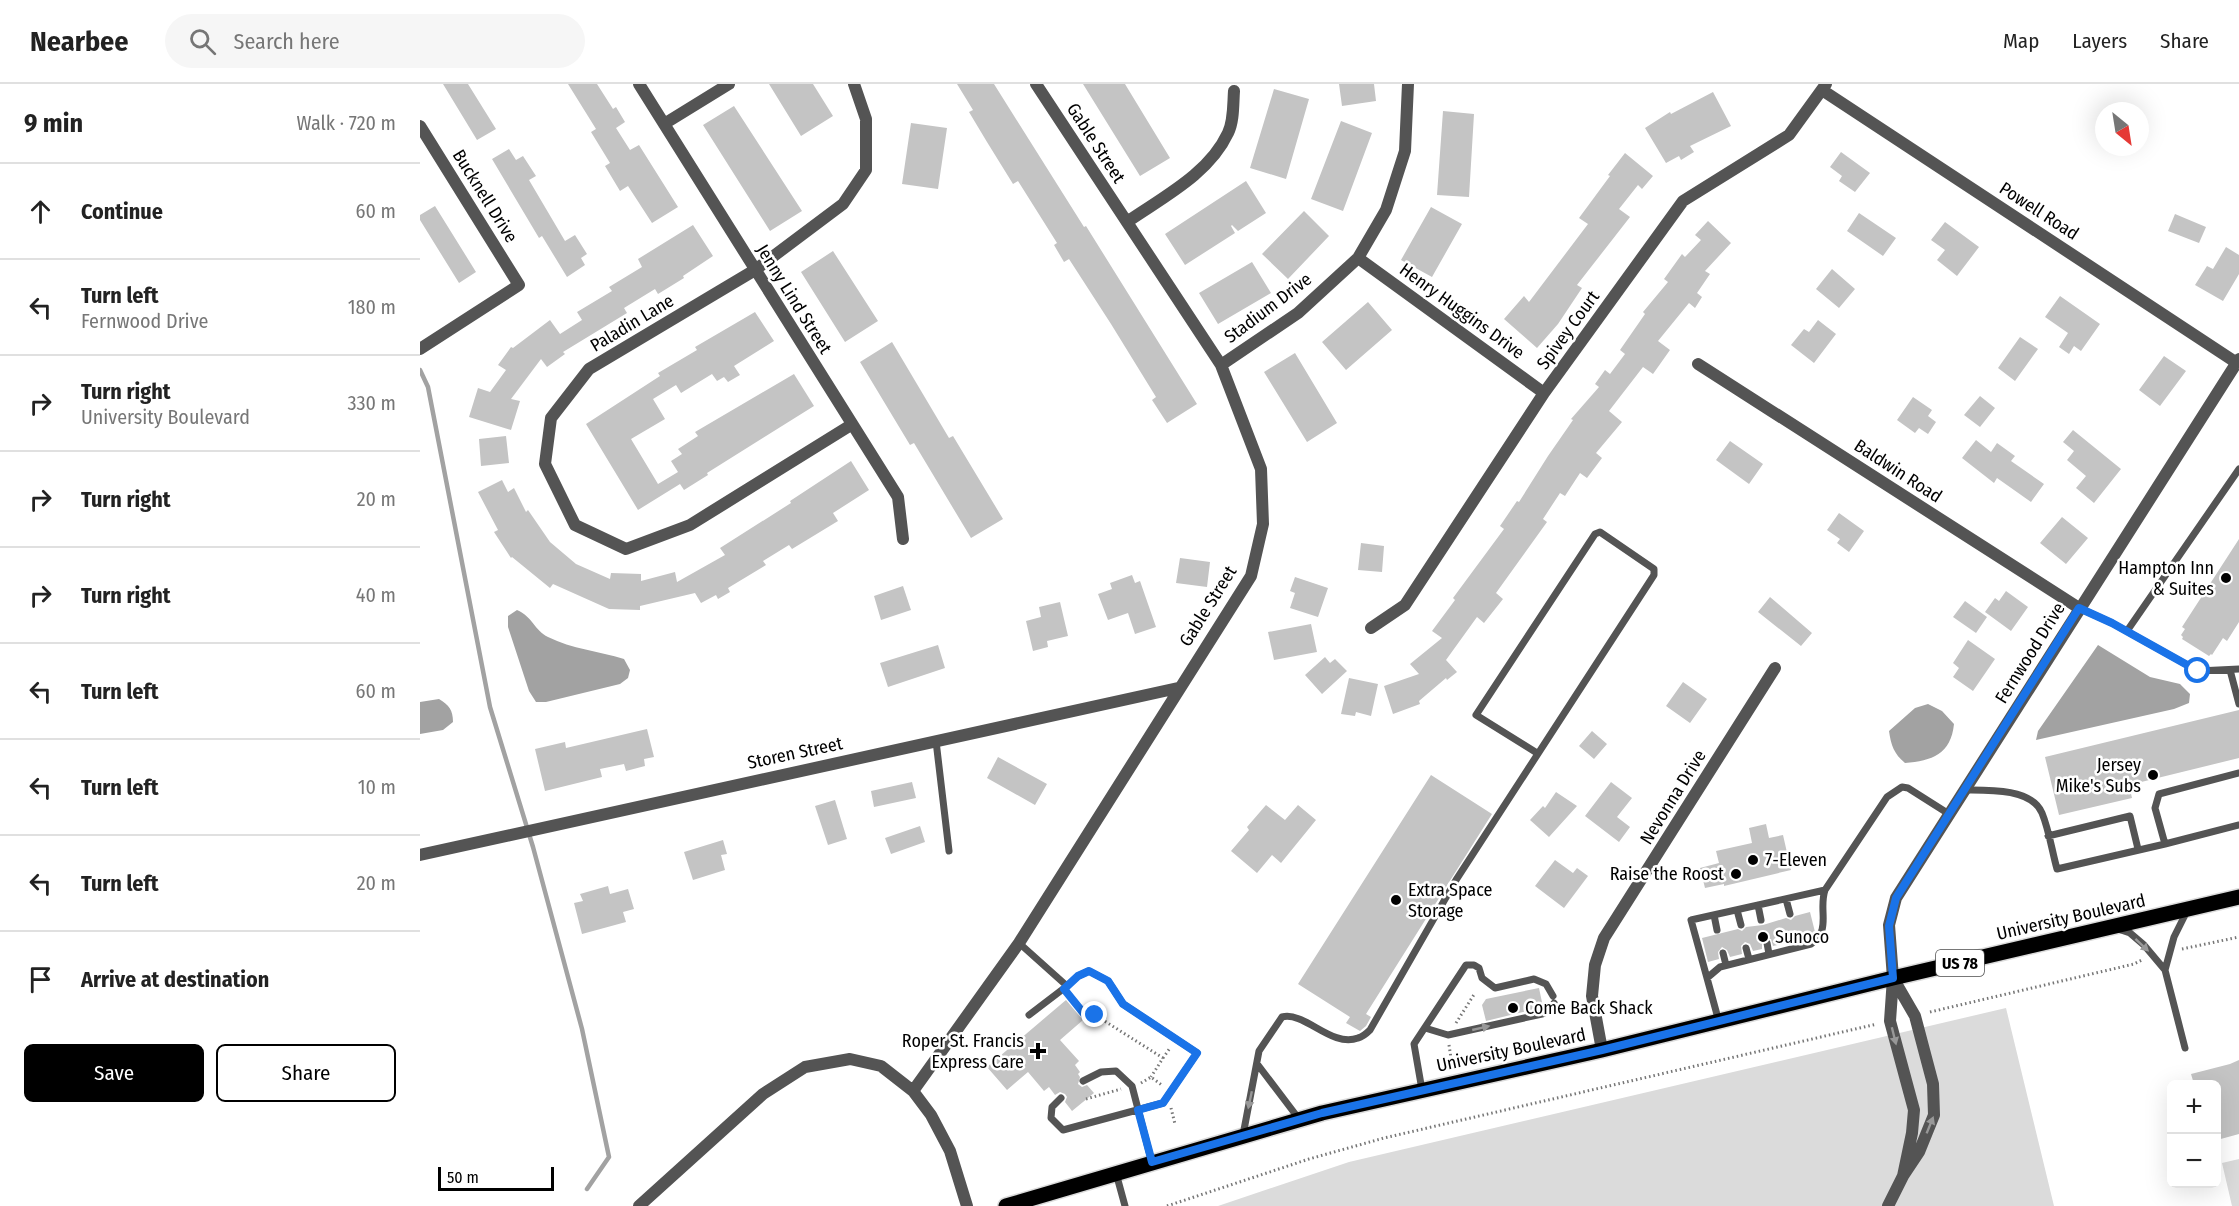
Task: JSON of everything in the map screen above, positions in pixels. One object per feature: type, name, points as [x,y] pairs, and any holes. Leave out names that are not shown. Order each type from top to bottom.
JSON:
[{"type":"main road","name":"University Boulevard","points":[[1006,1206],[1299,1119],[1602,1050],[1893,978],[2239,897]]},
{"type":"street","name":"Jenny Lind Street","points":[[639,84],[898,497],[903,539]]},
{"type":"street","points":[[664,124],[729,84]]},
{"type":"street","name":"Paladin Lane","points":[[851,425],[690,525],[626,549],[574,525],[545,465],[551,418],[589,369],[755,270],[843,204],[866,170],[866,118],[854,84]]},
{"type":"street","name":"Gable Street","points":[[913,1091],[1019,943],[1178,688],[1251,576],[1263,524],[1261,469],[1221,365],[1036,84]]},
{"type":"street","name":"Stadium Drive","points":[[1221,365],[1298,313],[1358,258],[1386,210],[1405,151],[1408,84]]},
{"type":"street","name":"Powell Road","points":[[1824,87],[2238,361]]},
{"type":"street","name":"Spivey Court","points":[[1371,628],[1405,605],[1544,393],[1683,201],[1789,135],[1824,87]]},
{"type":"street","points":[[1127,222],[1189,179],[1213,158],[1229,131],[1234,91]]},
{"type":"street","name":"Bucknell Drive","points":[[420,126],[519,285],[422,348]]},
{"type":"street","name":"Henry Huggins Drive","points":[[1358,258],[1544,393]]},
{"type":"street","name":"Fernwood Drive","points":[[1902,1176],[1912,1133],[1914,1110],[1890,1021],[1893,978],[1889,926],[1896,898],[2238,361]]},
{"type":"street","name":"Baldwin Road","points":[[1698,364],[2079,608]]},
{"type":"street","name":"Nevonna Drive","points":[[1602,1050],[1592,996],[1595,964],[1604,938],[1775,668]]},
{"type":"street","name":"Storen Street","points":[[420,855],[1178,688]]},
{"type":"street","name":"Fernwood Drive","points":[[1888,1206],[1902,1176],[1919,1152],[1934,1115],[1933,1084],[1915,1016],[1893,978]]},
{"type":"street","points":[[639,1206],[763,1094],[805,1067],[850,1059],[881,1066],[913,1091],[931,1115],[950,1151],[967,1206]]},
{"type":"lane","points":[[2127,632],[2239,469]]},
{"type":"lane","points":[[1243,1135],[1259,1051],[1282,1017],[1288,1016],[1343,1040],[1358,1038],[1370,1030],[1456,880],[1654,575],[1654,568],[1600,532],[1595,534],[1476,715],[1537,753]]},
{"type":"lane","points":[[2079,608],[2198,671],[2239,669]]},
{"type":"lane","points":[[2230,670],[2239,704]]},
{"type":"lane","points":[[936,741],[949,850]]},
{"type":"lane","points":[[2165,844],[2155,808],[2158,794],[2239,773]]},
{"type":"lane","points":[[1707,978],[1711,972],[1726,965],[1812,944],[1822,933],[1824,927],[1822,898],[1825,890],[1882,804],[1895,791],[1902,787],[1908,788],[1949,814]]},
{"type":"lane","points":[[1964,790],[2000,791],[2029,799],[2042,811],[2057,869],[2239,825]]},
{"type":"lane","points":[[2048,836],[2130,816],[2138,849]]},
{"type":"lane","points":[[1719,1022],[1691,920],[1825,890]]},
{"type":"lane","points":[[1786,899],[1790,914]]},
{"type":"lane","points":[[1758,906],[1761,920]]},
{"type":"lane","points":[[2165,970],[2174,936],[2189,909]]},
{"type":"lane","points":[[1737,910],[1741,925]]},
{"type":"lane","points":[[1714,915],[1718,930]]},
{"type":"lane","points":[[2113,927],[2130,933],[2144,945],[2165,970],[2185,1048]]},
{"type":"lane","points":[[1796,936],[1798,947]]},
{"type":"lane","points":[[1019,943],[1065,987]]},
{"type":"lane","points":[[1767,943],[1769,954]]},
{"type":"lane","points":[[1746,948],[1749,960]]},
{"type":"lane","points":[[1723,953],[1726,965]]},
{"type":"lane","points":[[1422,1090],[1414,1044],[1466,965],[1479,968],[1482,978],[1495,988],[1534,978],[1541,980],[1551,989],[1553,999],[1548,1011],[1542,1014],[1448,1035],[1425,1028]]},
{"type":"lane","points":[[1029,1015],[1078,976],[1089,971],[1108,981],[1123,1004],[1197,1053],[1163,1103],[1063,1130],[1051,1118],[1052,1107],[1061,1098]]},
{"type":"lane","points":[[1258,1065],[1299,1119]]},
{"type":"lane","points":[[1083,1081],[1101,1072],[1116,1071],[1132,1086],[1152,1162]]},
{"type":"lane","points":[[1116,1173],[1125,1206]]},
{"type":"path","points":[[2180,950],[2239,937]]},
{"type":"path","points":[[1930,1012],[2134,964],[2146,958]]},
{"type":"path","points":[[1065,987],[1089,1020],[1095,1015],[1163,1058],[1151,1077]]},
{"type":"path","points":[[1167,1206],[1309,1159],[1384,1138],[1884,1022]]},
{"type":"shaded area","points":[[517,610],[548,637],[624,659],[630,670],[628,678],[620,684],[546,702],[536,702],[529,691],[508,627],[508,616]]},
{"type":"shaded area","points":[[2098,645],[2150,677],[2180,684],[2190,694],[2189,703],[2174,709],[2036,740],[2038,731]]},
{"type":"shaded area","points":[[439,699],[450,708],[453,722],[443,730],[420,734],[420,702]]},
{"type":"shaded area","points":[[1928,704],[1942,711],[1954,724],[1949,742],[1932,758],[1905,763],[1894,749],[1889,731],[1915,708]]},
{"type":"shaded area","points":[[2006,1008],[2054,1206],[1218,1206],[1349,1162]]},
{"type":"shaded area","points":[[2239,1159],[2239,1206],[2232,1206],[2222,1163]]},
{"type":"building","points":[[443,84],[468,84],[496,129],[477,140]]},
{"type":"building","points":[[568,84],[597,84],[613,109],[616,107],[625,122],[616,128],[630,150],[639,145],[678,207],[652,223],[628,186],[620,191],[605,166],[610,163],[591,132],[596,129]]},
{"type":"building","points":[[769,84],[813,84],[833,116],[801,136]]},
{"type":"building","points":[[957,84],[994,84],[1197,404],[1167,423],[1152,400],[1156,397],[1111,324],[1069,259],[1064,262],[1054,245],[1057,243],[1018,181],[1013,184],[969,112],[973,110]]},
{"type":"building","points":[[1083,84],[1125,84],[1170,158],[1140,176]]},
{"type":"building","points":[[1339,84],[1374,84],[1376,101],[1342,106]]},
{"type":"building","points":[[1274,89],[1309,99],[1286,179],[1250,168]]},
{"type":"building","points":[[1713,92],[1731,126],[1690,146],[1694,152],[1681,160],[1679,156],[1666,163],[1645,128],[1670,112],[1671,114]]},
{"type":"building","points":[[734,106],[802,211],[770,231],[703,125]]},
{"type":"building","points":[[1443,111],[1474,114],[1469,197],[1437,195]]},
{"type":"building","points":[[1341,121],[1372,133],[1343,211],[1311,199]]},
{"type":"building","points":[[911,123],[947,128],[938,189],[902,184]]},
{"type":"building","points":[[509,149],[516,160],[523,156],[536,176],[529,180],[565,241],[575,235],[587,254],[581,258],[585,265],[567,277],[542,236],[539,238],[492,159]]},
{"type":"building","points":[[1841,152],[1870,173],[1855,192],[1839,181],[1842,176],[1830,167]]},
{"type":"building","points":[[1625,153],[1653,176],[1642,189],[1638,185],[1619,209],[1630,217],[1577,285],[1582,288],[1558,324],[1537,348],[1504,319],[1524,296],[1529,302],[1588,224],[1579,218]]},
{"type":"building","points":[[1246,181],[1266,213],[1238,231],[1232,225],[1235,233],[1185,265],[1165,234]]},
{"type":"building","points":[[435,206],[476,272],[459,283],[420,220],[420,215]]},
{"type":"building","points":[[1431,207],[1462,224],[1432,277],[1401,260]]},
{"type":"building","points":[[1304,211],[1329,236],[1288,279],[1262,254]]},
{"type":"building","points":[[1859,213],[1896,238],[1883,256],[1847,231]]},
{"type":"building","points":[[2175,214],[2206,227],[2199,243],[2168,231]]},
{"type":"building","points":[[1708,221],[1731,243],[1705,271],[1710,274],[1697,293],[1702,297],[1695,308],[1689,303],[1658,341],[1670,350],[1653,374],[1643,367],[1609,411],[1622,422],[1596,453],[1602,458],[1587,478],[1580,473],[1565,496],[1560,493],[1543,519],[1547,522],[1496,593],[1503,599],[1484,623],[1477,617],[1446,660],[1457,672],[1447,680],[1446,678],[1419,701],[1420,704],[1393,714],[1384,686],[1419,674],[1410,664],[1442,638],[1432,631],[1455,600],[1453,598],[1504,529],[1500,526],[1517,501],[1519,502],[1573,420],[1571,419],[1599,387],[1595,384],[1605,370],[1610,374],[1625,354],[1620,350],[1645,314],[1643,312],[1668,282],[1664,279],[1682,254],[1685,257],[1701,240],[1695,235]]},
{"type":"building","points":[[1945,222],[1979,247],[1957,276],[1937,260],[1945,250],[1931,240]]},
{"type":"building","points":[[693,225],[713,256],[658,294],[655,289],[624,308],[627,313],[563,352],[565,354],[547,367],[541,359],[511,399],[520,401],[511,430],[469,417],[478,388],[490,392],[506,370],[498,365],[511,347],[513,348],[550,320],[560,334],[582,320],[577,312],[612,291],[609,287],[642,267],[638,259]]},
{"type":"building","points":[[2226,247],[2239,255],[2239,274],[2223,301],[2195,285],[2207,266],[2213,269]]},
{"type":"building","points":[[833,251],[878,321],[845,342],[801,272]]},
{"type":"building","points":[[1252,262],[1271,293],[1218,324],[1199,293]]},
{"type":"building","points":[[1832,269],[1855,289],[1839,308],[1816,289]]},
{"type":"building","points":[[2060,296],[2100,324],[2081,351],[2074,346],[2069,354],[2059,347],[2068,333],[2045,317]]},
{"type":"building","points":[[1368,302],[1392,330],[1346,370],[1322,342]]},
{"type":"building","points":[[755,312],[774,341],[734,366],[740,375],[728,382],[724,377],[717,381],[712,374],[681,393],[676,385],[653,399],[665,419],[631,439],[658,484],[678,472],[671,461],[682,454],[678,449],[698,436],[695,432],[794,374],[814,406],[684,490],[680,484],[638,510],[586,424],[660,376],[658,373],[697,350],[695,347]]},
{"type":"building","points":[[1818,320],[1836,334],[1814,363],[1791,345],[1804,329],[1809,332]]},
{"type":"building","points":[[2020,337],[2038,349],[2015,381],[1998,368]]},
{"type":"building","points":[[892,342],[949,438],[953,436],[1003,519],[971,538],[914,443],[910,445],[860,362]]},
{"type":"building","points":[[1295,353],[1337,423],[1307,442],[1264,372]]},
{"type":"building","points":[[2164,356],[2186,371],[2160,406],[2139,390]]},
{"type":"building","points":[[1980,396],[1995,408],[1980,427],[1964,415]]},
{"type":"building","points":[[1913,397],[1932,410],[1928,416],[1936,422],[1928,434],[1919,428],[1915,433],[1897,420]]},
{"type":"building","points":[[2073,430],[2121,469],[2094,503],[2076,488],[2086,476],[2067,460],[2074,451],[2063,442]]},
{"type":"building","points":[[506,436],[509,463],[481,466],[479,439]]},
{"type":"building","points":[[1976,440],[1991,452],[1997,443],[2015,456],[2011,461],[2044,484],[2031,502],[1997,478],[1994,483],[1962,458]]},
{"type":"building","points":[[1730,441],[1763,464],[1749,484],[1716,460]]},
{"type":"building","points":[[851,461],[869,490],[833,513],[838,521],[792,549],[789,545],[763,561],[766,565],[728,588],[730,592],[718,599],[716,595],[701,603],[695,593],[640,606],[640,610],[609,609],[553,584],[550,588],[511,558],[494,532],[498,530],[478,492],[502,480],[508,492],[514,488],[526,512],[528,510],[550,542],[576,564],[610,579],[611,573],[641,574],[641,581],[675,572],[677,582],[725,555],[720,548]]},
{"type":"building","points":[[1839,513],[1864,531],[1849,552],[1837,543],[1840,539],[1827,530]]},
{"type":"building","points":[[2062,517],[2088,538],[2066,564],[2040,543]]},
{"type":"building","name":"Hampton Inn & Suites","points":[[2239,539],[2239,622],[2227,641],[2223,638],[2209,656],[2182,639],[2181,635],[2185,629],[2182,627]]},
{"type":"building","points":[[1361,543],[1384,546],[1382,572],[1358,570]]},
{"type":"building","points":[[1180,558],[1210,562],[1207,587],[1176,583]]},
{"type":"building","points":[[1132,575],[1135,583],[1140,581],[1156,627],[1135,634],[1128,613],[1108,620],[1098,594],[1112,589],[1110,583]]},
{"type":"building","points":[[1295,577],[1328,588],[1318,617],[1290,608],[1295,593],[1290,591]]},
{"type":"building","points":[[903,586],[911,610],[881,620],[874,596]]},
{"type":"building","points":[[2006,591],[2028,607],[2011,631],[1985,612],[1995,598],[1999,601]]},
{"type":"building","points":[[1770,597],[1812,633],[1801,646],[1758,612]]},
{"type":"building","points":[[1965,601],[1987,617],[1976,633],[1953,617]]},
{"type":"building","points":[[1060,602],[1068,636],[1047,641],[1048,647],[1033,651],[1026,621],[1041,617],[1039,607]]},
{"type":"building","points":[[1311,624],[1317,652],[1274,660],[1268,632]]},
{"type":"building","points":[[1968,640],[1995,659],[1973,691],[1953,677],[1959,668],[1953,663]]},
{"type":"building","points":[[938,645],[945,668],[888,687],[880,663]]},
{"type":"building","points":[[1325,657],[1330,663],[1335,659],[1347,671],[1322,694],[1305,675]]},
{"type":"building","points":[[1349,678],[1378,684],[1371,716],[1356,712],[1355,716],[1341,714]]},
{"type":"building","points":[[1683,682],[1707,699],[1690,723],[1666,706]]},
{"type":"building","points":[[2239,710],[2239,758],[2129,785],[2132,798],[2059,815],[2045,757]]},
{"type":"building","points":[[647,729],[654,757],[644,759],[645,766],[626,771],[624,764],[600,769],[602,777],[545,791],[535,749],[565,742],[566,748]]},
{"type":"building","points":[[1592,731],[1607,744],[1594,759],[1579,746]]},
{"type":"building","points":[[998,757],[1047,784],[1035,805],[987,778]]},
{"type":"building","name":"Extra Space Storage","points":[[1431,775],[1492,814],[1366,1014],[1371,1017],[1360,1031],[1346,1023],[1350,1017],[1298,984]]},
{"type":"building","points":[[912,782],[916,798],[874,807],[871,791]]},
{"type":"building","points":[[1611,782],[1632,798],[1617,817],[1630,827],[1619,842],[1585,816]]},
{"type":"building","points":[[1556,792],[1577,806],[1549,837],[1530,820],[1543,806],[1545,808]]},
{"type":"building","points":[[835,800],[847,839],[828,845],[815,806]]},
{"type":"building","points":[[1266,805],[1285,820],[1298,805],[1316,820],[1281,863],[1272,855],[1257,873],[1231,851]]},
{"type":"building","name":"7-Eleven","points":[[1766,824],[1769,838],[1783,835],[1791,870],[1724,886],[1724,884],[1705,888],[1700,868],[1719,863],[1716,851],[1752,843],[1749,828]]},
{"type":"building","points":[[920,826],[925,842],[891,854],[885,838]]},
{"type":"building","points":[[723,840],[727,854],[721,855],[725,870],[693,880],[684,852]]},
{"type":"building","points":[[1555,860],[1573,873],[1577,868],[1588,876],[1564,908],[1535,886]]},
{"type":"building","points":[[608,886],[610,894],[628,889],[634,909],[623,912],[626,922],[582,934],[574,903],[583,901],[580,894]]},
{"type":"building","points":[[1810,912],[1815,932],[1809,938],[1802,940],[1799,932],[1794,930],[1790,934],[1791,942],[1773,946],[1771,939],[1765,938],[1762,942],[1762,949],[1753,951],[1750,944],[1745,942],[1741,946],[1742,954],[1730,957],[1727,950],[1722,947],[1718,952],[1719,959],[1708,962],[1702,938],[1738,929],[1742,931],[1746,927],[1786,918],[1791,920],[1795,916]]},
{"type":"building","name":"Come Back Shack","points":[[1539,988],[1543,1007],[1486,1021],[1482,1005],[1486,999]]},
{"type":"building","name":"Roper St. Francis Express Care","points":[[1066,1000],[1083,1020],[1060,1040],[1079,1061],[1075,1065],[1080,1072],[1078,1084],[1082,1087],[1087,1085],[1094,1093],[1072,1111],[1065,1102],[1067,1097],[1065,1094],[1060,1092],[1055,1095],[1049,1087],[1044,1091],[1028,1072],[1007,1090],[987,1067]]},
{"type":"building","points":[[2239,1060],[2239,1134],[2221,1139],[2221,1080],[2193,1080],[2191,1074]]},
{"type":"waterway","points":[[420,370],[428,387],[490,707],[533,847],[582,1029],[609,1157],[587,1189]]},
{"type":"place","name":"Hampton Inn & Suites","points":[[2226,578]]},
{"type":"place","name":"Jersey Mike's Subs","points":[[2153,775]]},
{"type":"place","name":"7-Eleven","points":[[1753,860]]},
{"type":"place","name":"Raise the Roost","points":[[1736,874]]},
{"type":"place","name":"Extra Space Storage","points":[[1396,900]]},
{"type":"place","name":"Sunoco","points":[[1763,937]]},
{"type":"place","name":"Come Back Shack","points":[[1513,1008]]},
{"type":"place","name":"Roper St. Francis Express Care","points":[[1038,1051]]},
{"type":"route","points":[[1095,1015],[1089,1020],[1064,989],[1078,976],[1089,971],[1108,981],[1123,1004],[1197,1053],[1163,1103],[1138,1110],[1152,1162],[1322,1113],[1602,1050],[1893,978],[1889,926],[1896,898],[2079,608],[2112,623],[2198,671]]}]
